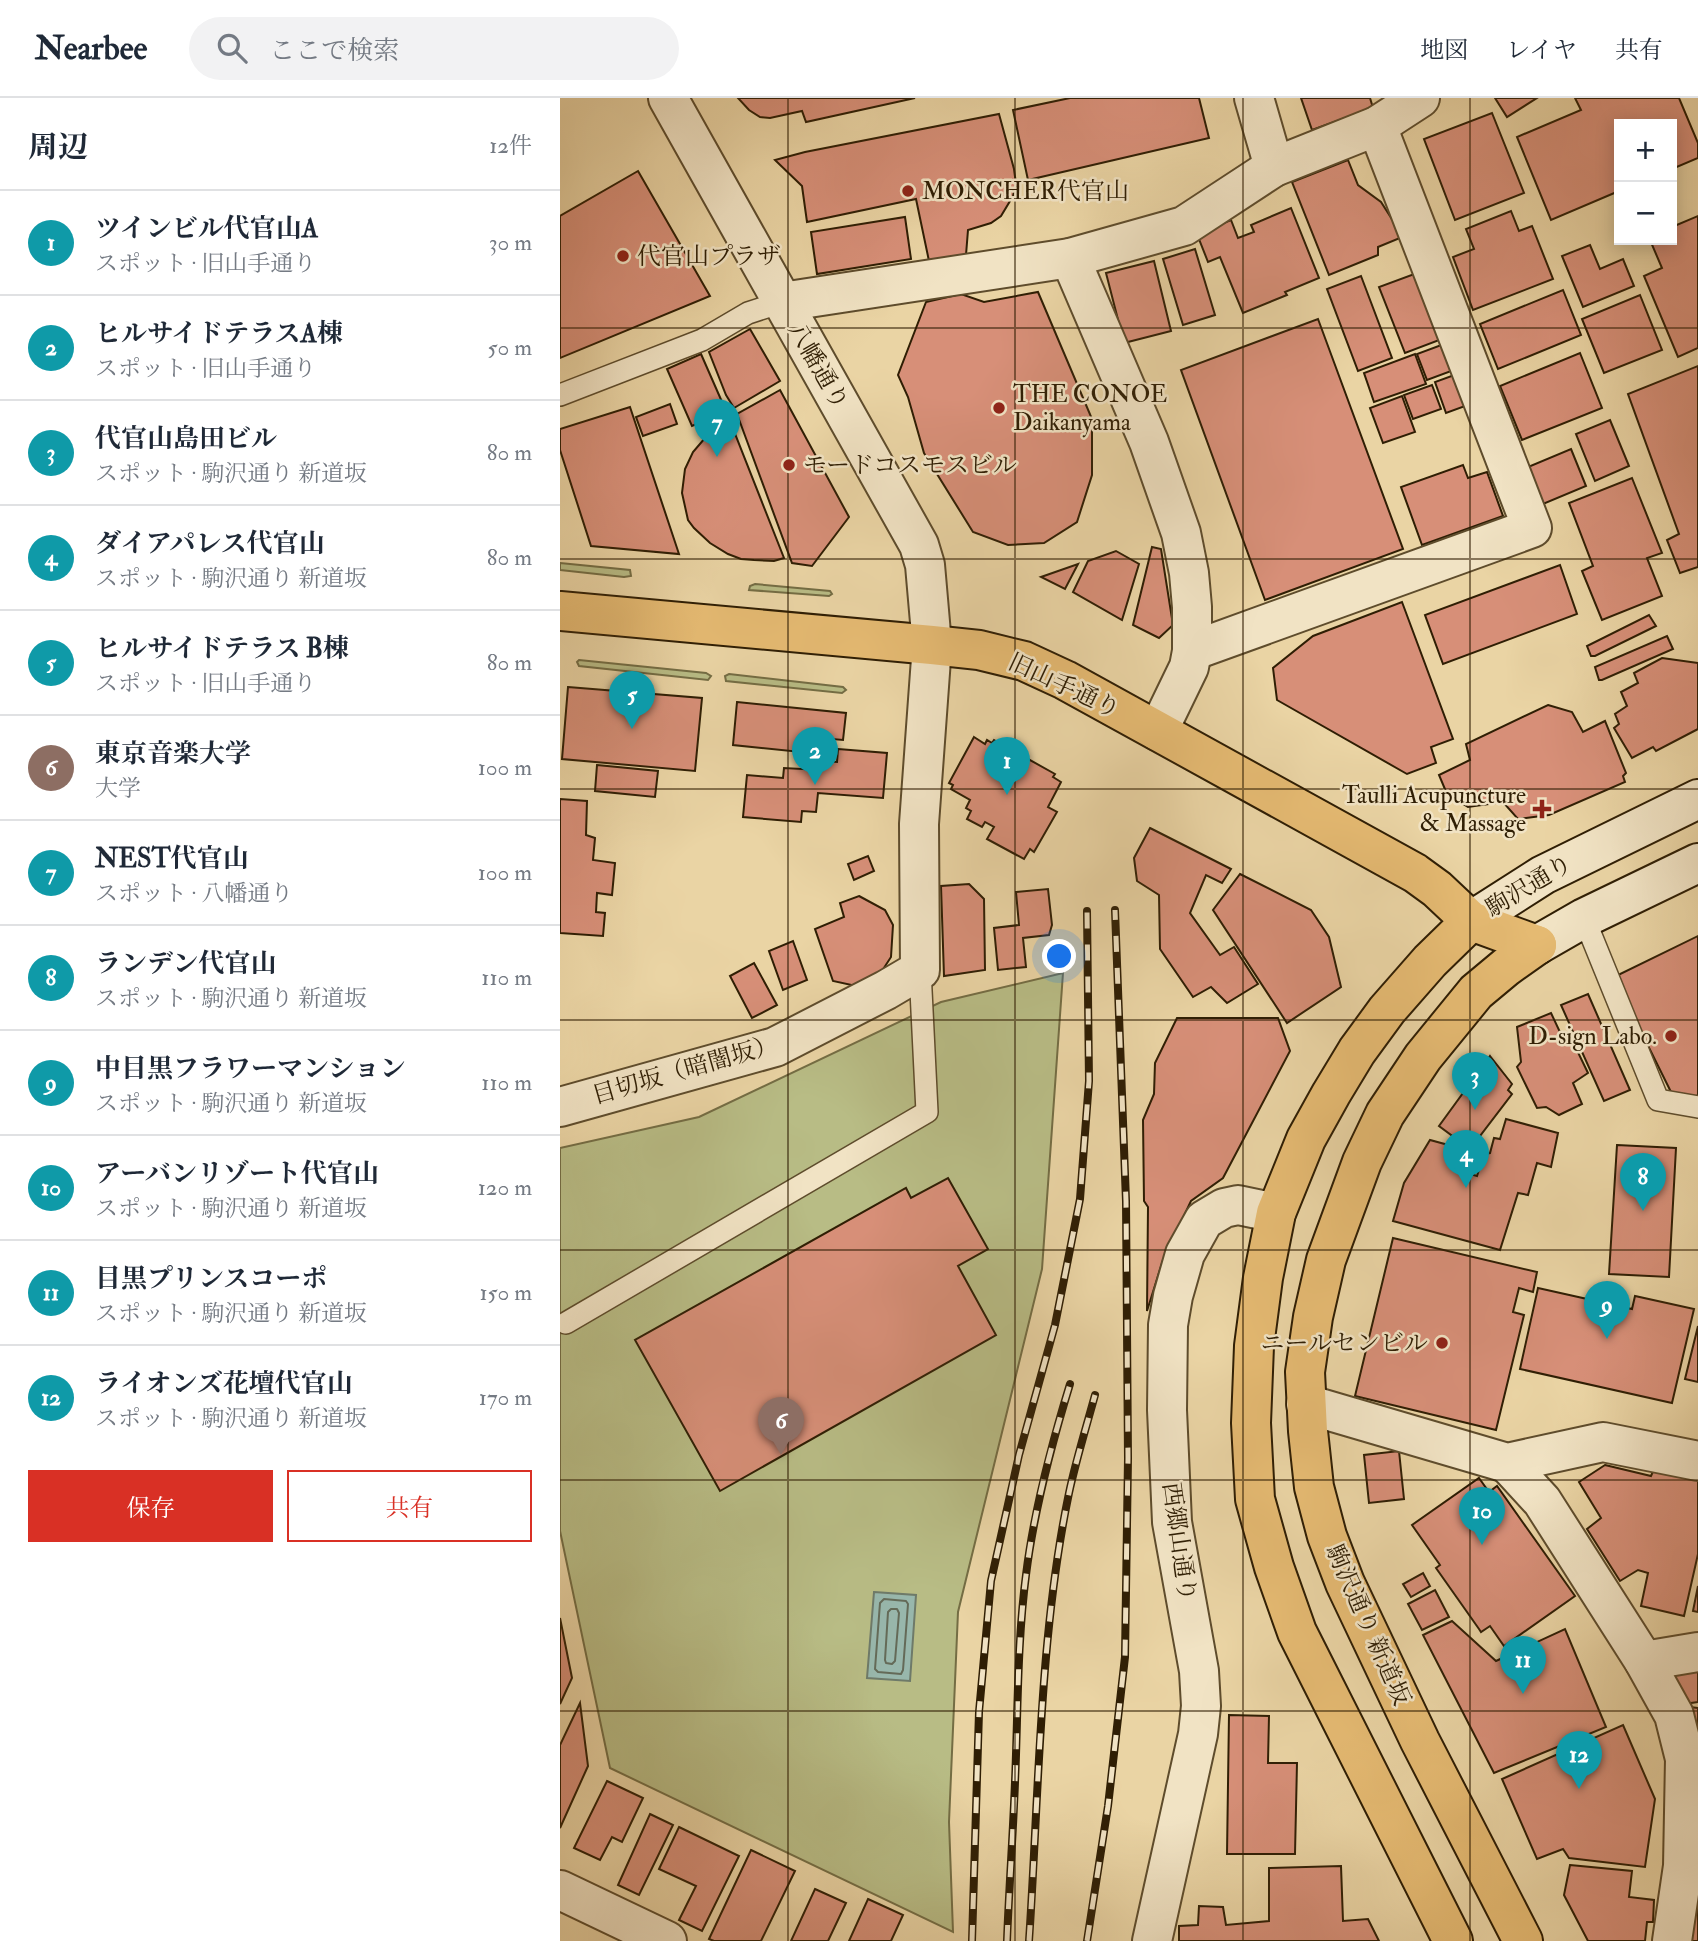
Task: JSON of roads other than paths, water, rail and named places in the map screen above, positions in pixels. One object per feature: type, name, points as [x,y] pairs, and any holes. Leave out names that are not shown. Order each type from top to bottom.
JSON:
[{"type":"main road","name":"旧山手通り","points":[[560,611],[979,650],[1024,661],[1065,680],[1415,873],[1437,889],[1471,921],[1537,945]]},
{"type":"main road","points":[[1471,921],[1476,992]]},
{"type":"main road","name":"駒沢通り","points":[[1276,1213],[1307,1139],[1357,1051],[1387,1010],[1430,961],[1471,921]]},
{"type":"main road","points":[[1476,992],[1537,945]]},
{"type":"main road","name":"駒沢通り 新道坂","points":[[1476,992],[1423,1057],[1385,1114],[1362,1162],[1326,1260],[1313,1317],[1306,1372],[1306,1404],[1314,1488],[1327,1536],[1345,1583],[1420,1741],[1519,1934]]},
{"type":"main road","points":[[1276,1213],[1263,1278],[1254,1346],[1251,1423],[1255,1499],[1274,1567],[1297,1632],[1452,1941]]},
{"type":"street","name":"八幡通り","points":[[668,98],[919,545],[925,565],[932,645],[919,824],[920,970]]},
{"type":"street","points":[[1254,98],[1274,167]]},
{"type":"street","points":[[782,302],[1070,258],[1184,226],[1274,167],[1377,126],[1420,98]]},
{"type":"street","points":[[1192,651],[1532,528],[1377,126]]},
{"type":"street","points":[[1070,258],[1149,442],[1181,533],[1189,573],[1192,607],[1192,651],[1189,667],[1158,731]]},
{"type":"street","name":"駒沢通り","points":[[1471,921],[1543,875],[1698,799]]},
{"type":"street","points":[[1537,945],[1584,918],[1698,863]]},
{"type":"street","name":"目切坂（暗闇坂）","points":[[560,1107],[775,1048],[920,970]]},
{"type":"street","name":"西郷山通り","points":[[1152,1941],[1198,1734],[1201,1706],[1199,1671],[1171,1522],[1167,1410],[1169,1315],[1185,1254],[1204,1220],[1224,1208],[1238,1205],[1276,1213]]},
{"type":"street","points":[[1306,1404],[1507,1463],[1603,1442],[1698,1461]]},
{"type":"street","points":[[1507,1463],[1542,1501],[1644,1661],[1674,1715],[1685,1759],[1683,1866],[1672,1941]]},
{"type":"street","points":[[1644,1661],[1698,1652]]},
{"type":"street","points":[[560,1890],[616,1929],[667,1941]]},
{"type":"lane","points":[[560,395],[702,340],[748,313],[782,302]]},
{"type":"lane","points":[[1584,918],[1657,1100],[1698,1107]]},
{"type":"lane","points":[[566,1323],[927,1112],[920,970]]},
{"type":"water","points":[[874,1592],[916,1595],[910,1681],[867,1678]]},
{"type":"railway","points":[[1087,1941],[1108,1806],[1125,1657],[1128,1458],[1126,1201],[1115,910]]},
{"type":"railway","points":[[972,1941],[979,1712],[991,1581],[1019,1455],[1055,1325],[1080,1199],[1089,1081],[1087,911]]},
{"type":"railway","points":[[1007,1941],[1023,1601],[1038,1502],[1070,1384]]},
{"type":"railway","points":[[1029,1941],[1041,1716],[1052,1603],[1069,1493],[1095,1395]]},
{"type":"place","name":"MONCHER代官山","points":[[908,191]]},
{"type":"place","name":"代官山プラザ","points":[[623,256]]},
{"type":"place","name":"THE CONOE Daikanyama","points":[[999,408]]},
{"type":"place","name":"NEST代官山","points":[[717,457]]},
{"type":"place","name":"モードコスモスビル","points":[[789,465]]},
{"type":"place","name":"ヒルサイドテラス B棟","points":[[632,729]]},
{"type":"place","name":"ヒルサイドテラスA棟","points":[[815,785]]},
{"type":"place","name":"ツインビル代官山A","points":[[1007,795]]},
{"type":"place","name":"Taulli Acupuncture & Massage","points":[[1542,809]]},
{"type":"place","name":"D-sign Labo.","points":[[1671,1036]]},
{"type":"place","name":"代官山島田ビル","points":[[1475,1110]]},
{"type":"place","name":"ダイアパレス代官山","points":[[1466,1188]]},
{"type":"place","name":"ランデン代官山","points":[[1643,1211]]},
{"type":"place","name":"中目黒フラワーマンション","points":[[1607,1339]]},
{"type":"place","name":"ニールセンビル","points":[[1442,1343]]},
{"type":"place","name":"東京音楽大学","points":[[781,1455]]},
{"type":"place","name":"アーバンリゾート代官山","points":[[1482,1545]]},
{"type":"place","name":"目黒プリンスコーポ","points":[[1523,1694]]},
{"type":"place","name":"ライオンズ花壇代官山","points":[[1579,1789]]}]
